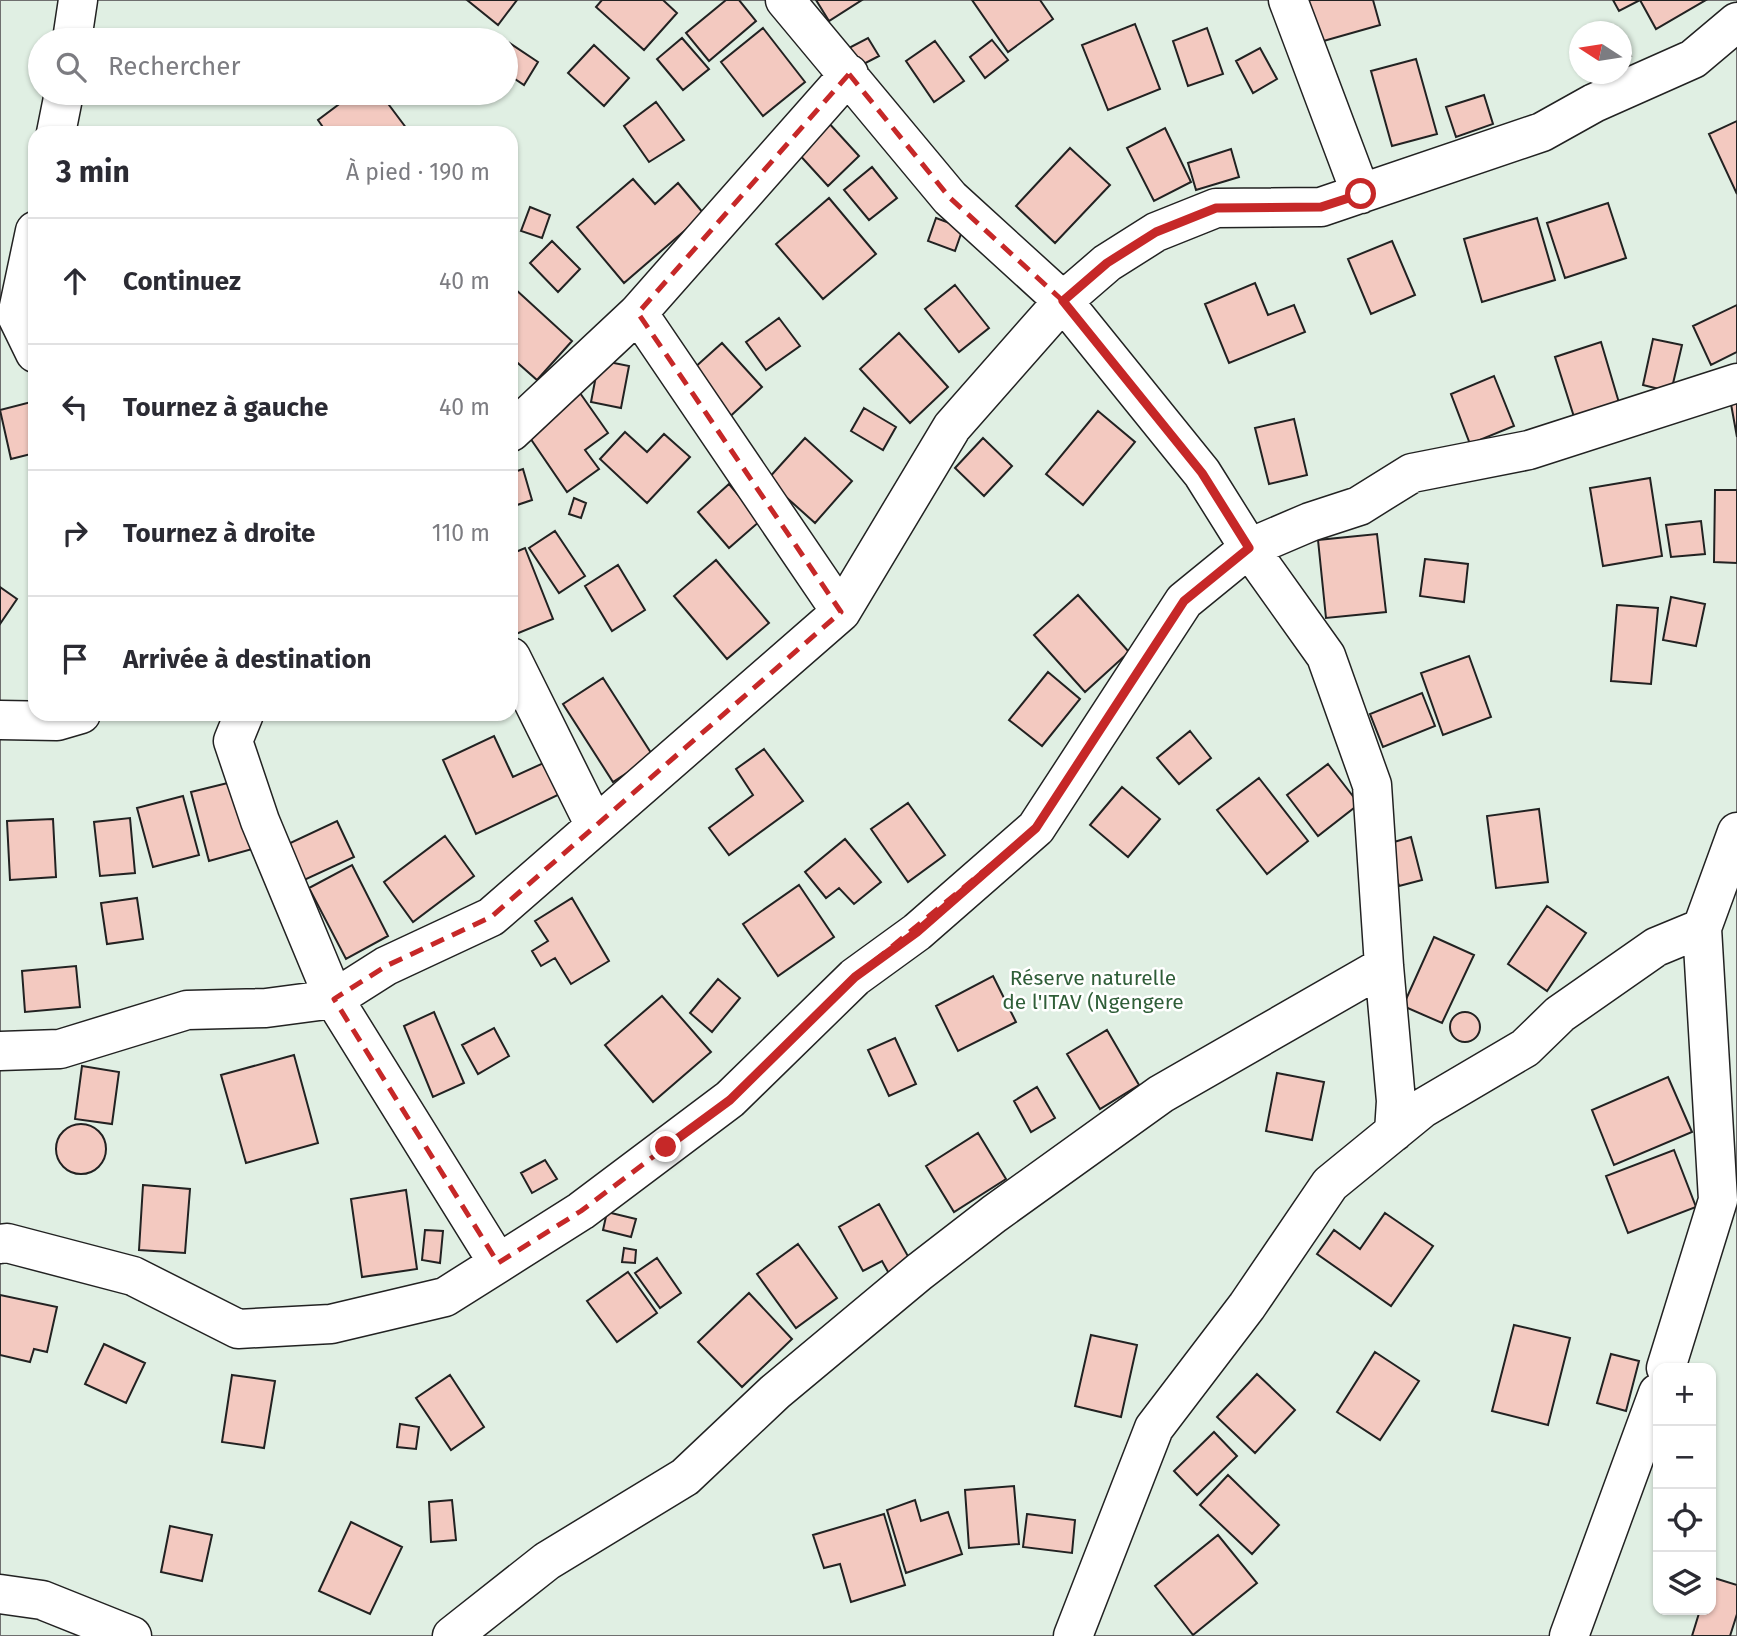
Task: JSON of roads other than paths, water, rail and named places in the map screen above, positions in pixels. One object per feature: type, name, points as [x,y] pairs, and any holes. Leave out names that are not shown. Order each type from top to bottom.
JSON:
[{"type":"street","points":[[74,28],[78,0]]},
{"type":"street","points":[[785,0],[950,198],[1063,301],[1202,473],[1249,548],[1326,656],[1372,785],[1396,1101],[1394,1132]]},
{"type":"street","points":[[1288,0],[1361,194]]},
{"type":"street","points":[[1730,0],[1737,14]]},
{"type":"street","points":[[0,1051],[60,1049],[187,1010],[266,1008],[334,999],[386,966],[491,917],[841,612],[952,427],[1063,301],[1107,263],[1156,232],[1216,208],[1321,207],[1542,132],[1594,103],[1693,59],[1737,22]]},
{"type":"street","points":[[518,425],[638,313],[849,74]]},
{"type":"street","points":[[57,126],[62,105]]},
{"type":"street","points":[[28,264],[17,316],[28,339]]},
{"type":"street","points":[[638,313],[841,612]]},
{"type":"street","points":[[0,1244],[7,1243],[133,1276],[238,1329],[331,1324],[445,1297],[581,1211],[730,1100],[855,977],[917,932],[1036,828],[1184,601],[1249,548],[1310,522],[1359,506],[1412,473],[1529,450],[1737,383]]},
{"type":"street","points":[[518,671],[595,826]]},
{"type":"street","points":[[0,720],[28,720]]},
{"type":"street","points":[[241,721],[233,741],[260,821],[334,999],[498,1263]]},
{"type":"street","points":[[1668,1363],[1718,1200],[1702,928],[1737,832]]},
{"type":"street","points":[[1073,1636],[1154,1428],[1247,1306],[1330,1184],[1423,1108],[1525,1048],[1560,1014],[1656,947],[1702,928]]},
{"type":"street","points":[[452,1636],[547,1561],[685,1477],[775,1392],[919,1272],[994,1214],[1161,1094],[1384,966]]},
{"type":"street","points":[[1569,1636],[1653,1407]]},
{"type":"street","points":[[0,1594],[42,1600],[132,1636]]},
{"type":"park label","name":"Réserve naturelle de l'ITAV (Ngengere","points":[[1093,990]]}]
